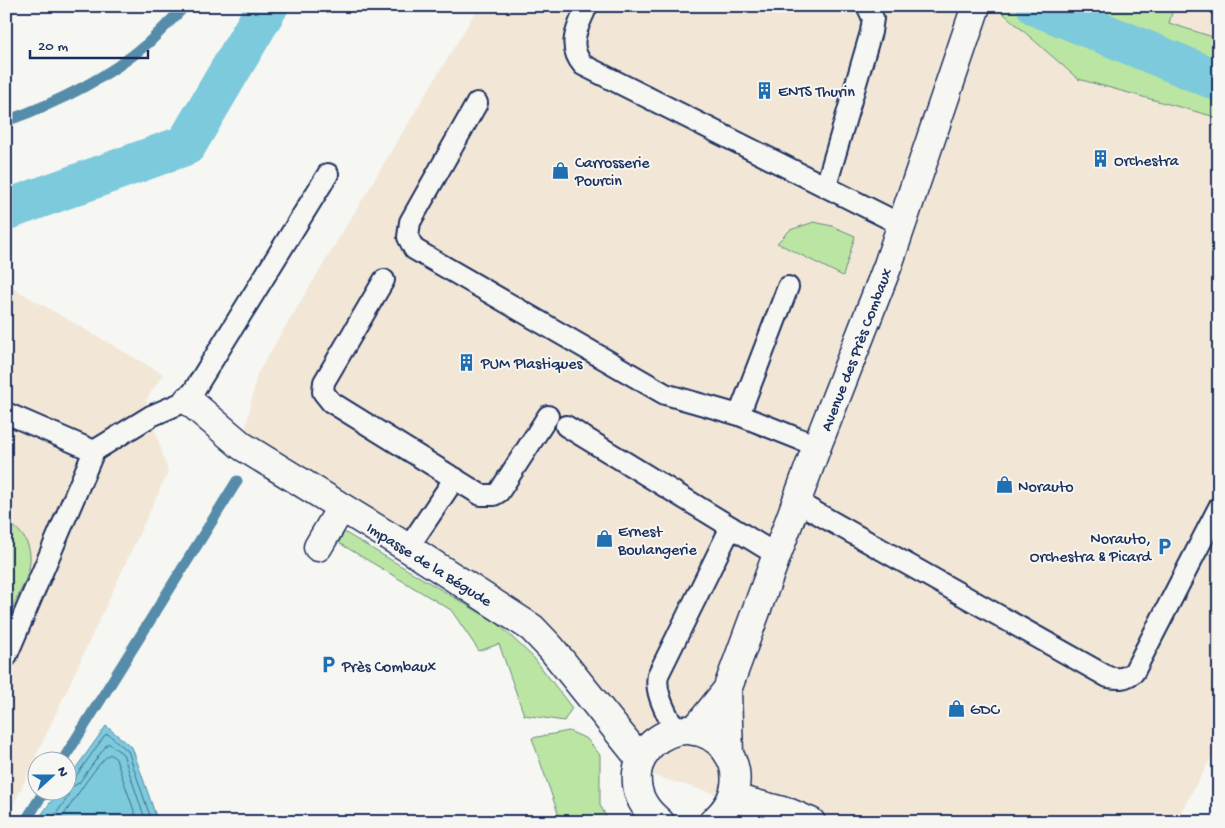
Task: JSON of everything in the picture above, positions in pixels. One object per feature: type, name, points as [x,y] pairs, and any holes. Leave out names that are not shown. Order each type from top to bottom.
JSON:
[{"type":"street","name":"Avenue des Près Combaux","points":[[733,798],[736,784],[735,769],[729,755],[727,690],[817,446],[902,225],[976,6]]},
{"type":"street","name":"Impasse de la Bégude","points":[[188,400],[242,446],[408,548],[532,628],[552,648],[641,760]]},
{"type":"street","points":[[318,547],[341,508]]},
{"type":"street","name":"Avenue des Près Combaux","points":[[685,731],[727,690]]},
{"type":"street","points":[[660,822],[650,814],[641,802],[637,787],[637,771],[649,747],[661,737],[685,731],[708,735],[721,744],[729,755]]},
{"type":"street","points":[[713,822],[725,812],[733,798],[783,811],[811,822]]},
{"type":"lane","points":[[587,6],[574,39],[576,57],[583,65],[902,225]]},
{"type":"lane","points":[[826,186],[871,32],[873,18],[868,6]]},
{"type":"lane","points":[[477,102],[410,222],[408,237],[414,249],[665,394],[739,415],[817,446]]},
{"type":"lane","points":[[6,657],[94,451],[151,416],[188,400],[220,344],[328,174]]},
{"type":"lane","points":[[384,280],[324,382],[323,392],[331,402],[481,495],[494,495],[499,492],[548,416]]},
{"type":"lane","points":[[739,415],[788,286]]},
{"type":"lane","points":[[6,413],[94,451]]},
{"type":"lane","points":[[566,426],[777,555]]},
{"type":"lane","points":[[408,548],[455,478]]},
{"type":"lane","points":[[797,502],[1108,676],[1117,679],[1126,678],[1138,665],[1219,507]]},
{"type":"lane","points":[[685,731],[659,694],[656,685],[658,675],[731,527]]},
{"type":"shaded area","points":[[479,6],[1219,6],[1219,745],[1175,822],[811,822],[637,771],[532,628],[242,446],[257,374]]},
{"type":"shaded area","points":[[6,284],[163,374],[146,400],[168,472],[39,750],[28,750],[28,774],[6,821]]},
{"type":"green space","points":[[1174,6],[1169,23],[1219,39],[1219,69],[1209,66],[1204,75],[1219,82],[1219,118],[1078,79],[996,7]]},
{"type":"green space","points":[[814,222],[832,226],[855,236],[843,276],[777,243],[790,230]]},
{"type":"green space","points":[[7,521],[20,532],[27,544],[30,556],[25,581],[6,621]]},
{"type":"green space","points":[[344,532],[497,623],[534,658],[572,708],[564,721],[524,715],[499,644],[479,651],[451,610],[339,543]]},
{"type":"green space","points":[[569,731],[587,739],[600,755],[600,805],[609,822],[561,822],[532,738]]},
{"type":"water","points":[[106,726],[132,747],[158,822],[36,822],[52,800],[78,800],[78,765]]},
{"type":"waterway","points":[[6,121],[62,98],[98,79],[147,44],[185,6]]},
{"type":"waterway","points":[[6,210],[186,145],[268,6]]},
{"type":"waterway","points":[[1037,6],[1219,81]]},
{"type":"waterway","points":[[69,750],[237,481]]},
{"type":"waterway","points":[[25,822],[39,800]]},
{"type":"place","name":"ENTS Thurin","points":[[764,90]]},
{"type":"place","name":"Orchestra","points":[[1100,159]]},
{"type":"place","name":"Carrosserie Pourcin","points":[[561,170]]},
{"type":"place","name":"PUM Plastiques","points":[[467,362]]},
{"type":"place","name":"Norauto","points":[[1004,485]]},
{"type":"place","name":"Ernest Boulangerie","points":[[604,539]]},
{"type":"place","name":"Norauto, Orchestra & Picard","points":[[1165,546]]},
{"type":"place","name":"Près Combaux","points":[[328,665]]},
{"type":"place","name":"GDC","points":[[956,708]]}]
